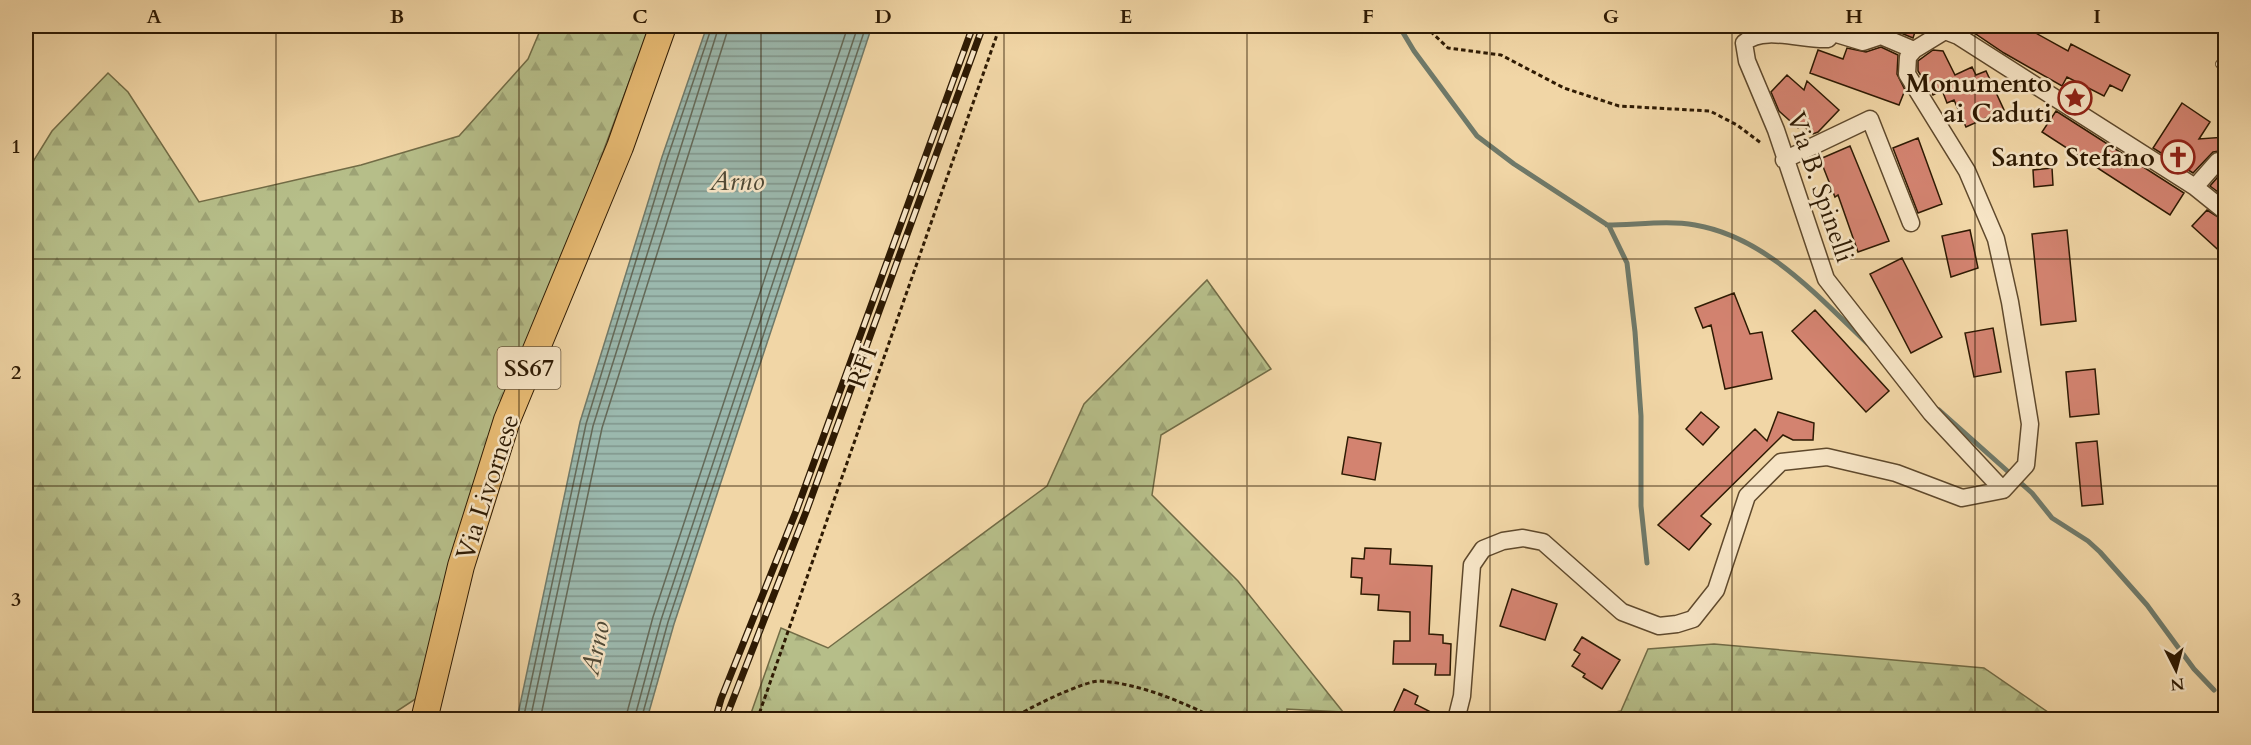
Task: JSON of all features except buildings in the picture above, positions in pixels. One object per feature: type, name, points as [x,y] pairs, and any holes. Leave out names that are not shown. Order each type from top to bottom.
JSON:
[{"type":"main road","name":"Via Livornese","points":[[424,720],[461,566],[507,420],[620,147],[663,26]]},
{"type":"street","name":"Via B. Spinelli","points":[[1830,29],[1828,39],[1813,40],[1771,34],[1750,37],[1744,43],[1747,61],[1776,130],[1784,160],[1826,279],[1931,413],[2003,490]]},
{"type":"street","points":[[1830,29],[1863,42],[1881,36],[1911,53]]},
{"type":"street","points":[[1456,720],[1462,696],[1472,565],[1483,549],[1503,540],[1523,538],[1544,542],[1622,612],[1659,626],[1693,619],[1705,607],[1716,590],[1748,496],[1781,462],[1827,457],[1896,473],[1962,498],[2003,490],[2026,465],[2030,424],[2010,302],[1996,239],[1967,171],[1907,74],[1911,53],[1950,31],[2195,187],[2226,212]]},
{"type":"street","points":[[1784,160],[1870,119],[1911,223]]},
{"type":"street","points":[[2195,187],[2218,161],[2226,161]]},
{"type":"path","name":"RFI","points":[[757,720],[1000,26]]},
{"type":"path","points":[[1425,26],[1448,48],[1501,55],[1564,87],[1618,106],[1710,111],[1737,125],[1784,160]]},
{"type":"path","points":[[1011,720],[1036,705],[1098,680],[1167,695],[1219,720]]},
{"type":"green space","points":[[542,26],[650,26],[562,262],[417,698],[385,719],[26,719],[26,173],[52,131],[108,73],[128,92],[199,202],[361,165],[459,136],[528,59]]},
{"type":"green space","points":[[1207,280],[1271,369],[1161,435],[1152,495],[1238,581],[1343,712],[1287,709],[1287,720],[749,719],[781,628],[828,648],[1047,486],[1084,404]]},
{"type":"green space","points":[[1714,644],[1984,668],[2058,719],[1577,719],[1621,711],[1648,649]]},
{"type":"water","name":"Arno","points":[[707,26],[872,26],[674,624],[647,719],[517,719],[580,422],[662,157]]},
{"type":"waterway","points":[[1399,26],[1414,51],[1477,136],[1514,164],[1609,226],[1627,263],[1641,416],[1641,506],[1647,563]]},
{"type":"waterway","points":[[1607,225],[1663,223],[1695,225],[1745,242],[1789,271],[1868,344]]},
{"type":"waterway","points":[[1939,410],[2032,493],[2052,518],[2088,541],[2100,552],[2147,605],[2194,669],[2214,690]]},
{"type":"railway","points":[[715,720],[721,699],[797,509],[973,26]]},
{"type":"railway","points":[[725,720],[806,512],[983,26]]},
{"type":"place","name":"Monumento ai Caduti","points":[[2075,98]]},
{"type":"place","name":"Santo Stefano","points":[[2178,157]]}]
